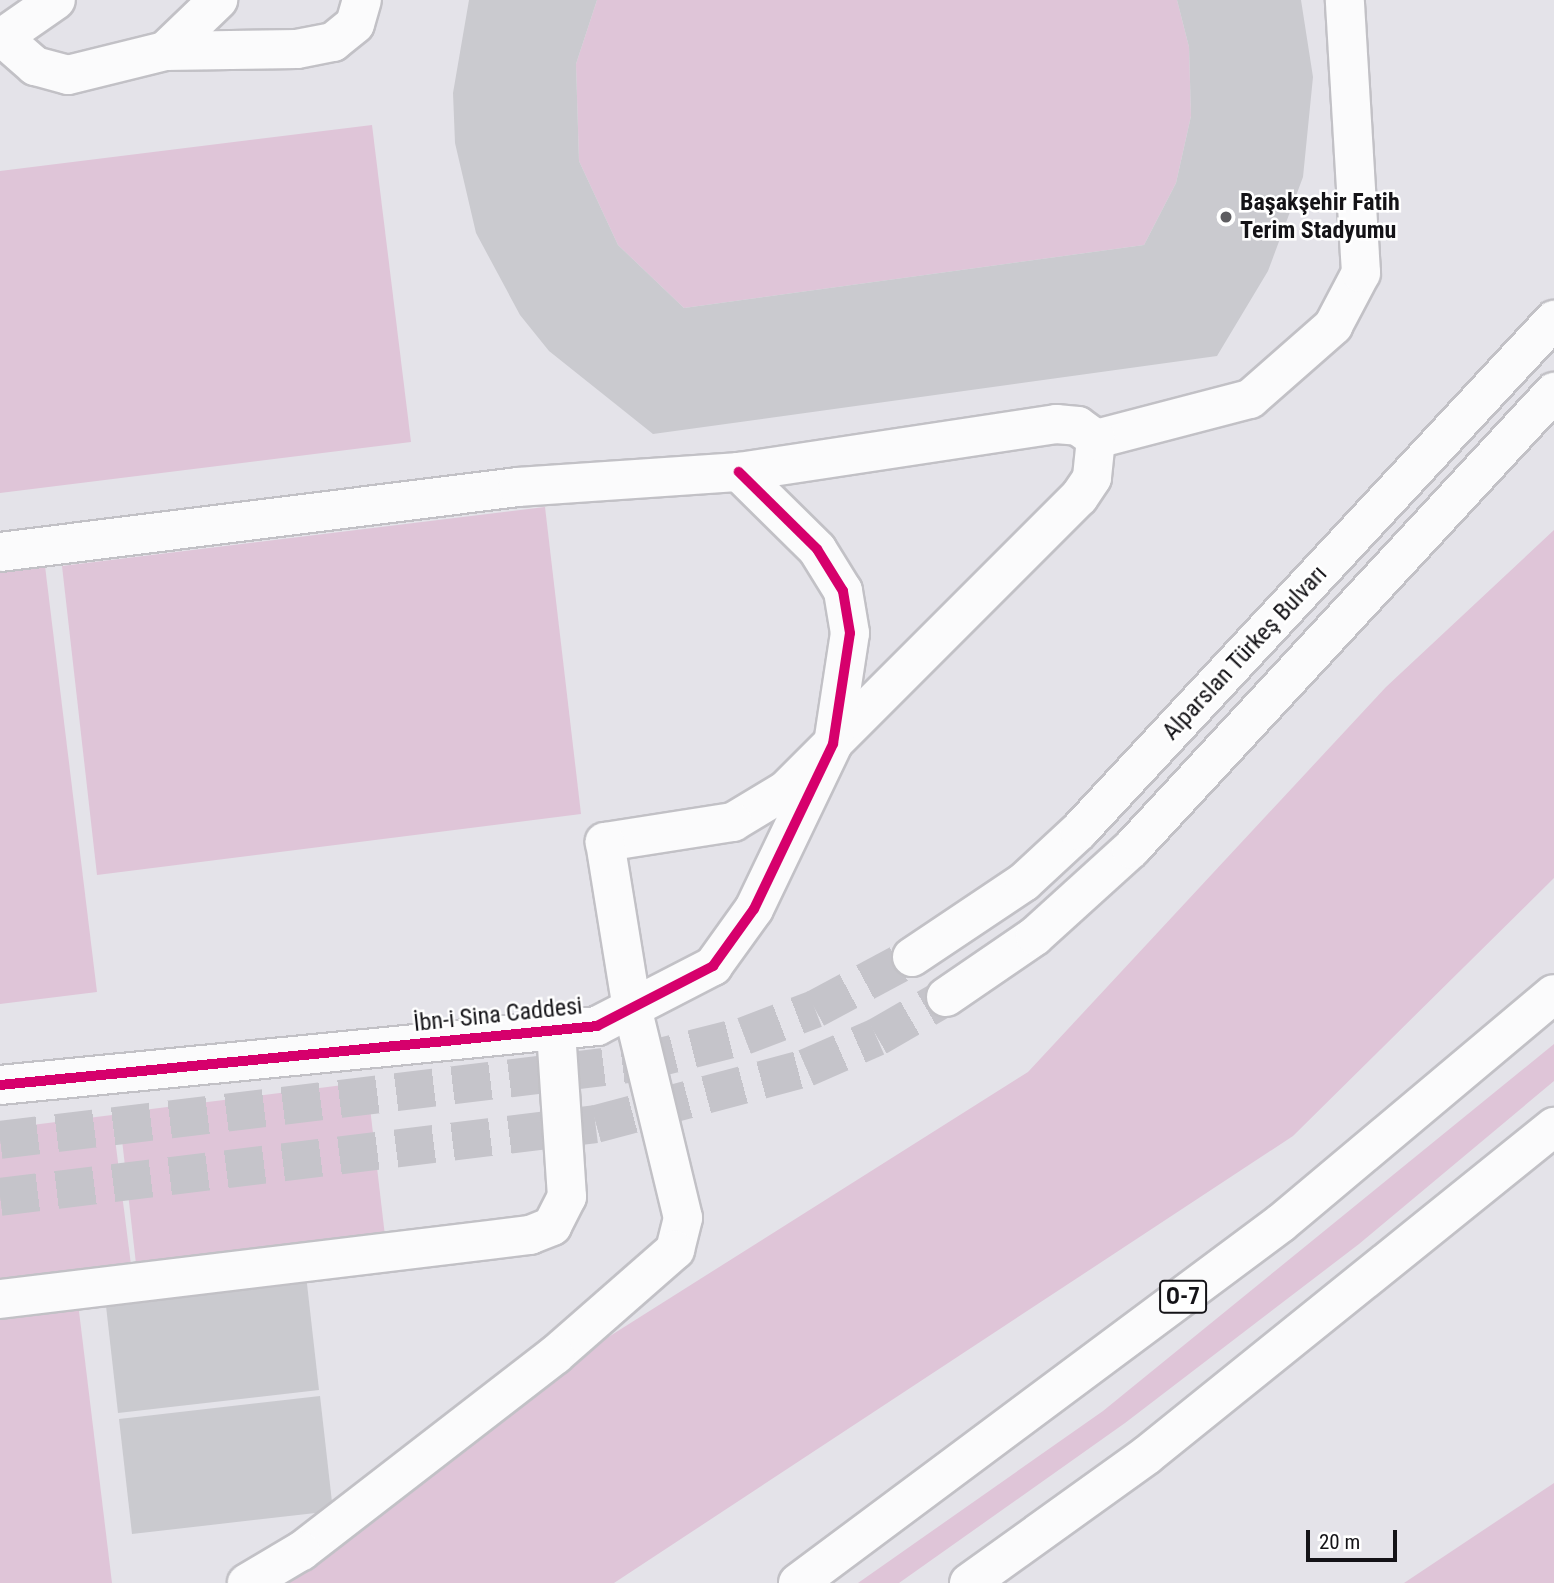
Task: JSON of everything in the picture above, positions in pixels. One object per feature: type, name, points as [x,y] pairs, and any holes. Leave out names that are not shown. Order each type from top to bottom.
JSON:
[{"type":"main road","points":[[56,0],[2,38],[35,66],[68,75],[165,51],[297,49],[333,42],[355,24],[362,0]]},
{"type":"main road","points":[[165,51],[218,0]]},
{"type":"main road","points":[[0,552],[518,487],[739,472],[1056,424],[1078,426],[1097,439],[1250,399],[1333,326],[1361,273],[1345,0]]},
{"type":"main road","name":"Alparslan Türkeş Bulvarı","points":[[912,957],[1024,882],[1079,831],[1554,320]]},
{"type":"main road","name":"Alparslan Türkeş Bulvarı","points":[[946,997],[1035,936],[1131,849],[1554,392]]},
{"type":"main road","points":[[247,1583],[301,1551],[555,1355],[675,1250],[683,1218],[631,1003],[605,842],[733,822],[786,790],[1079,498],[1092,478],[1097,439]]},
{"type":"main road","name":"İbn-i Sina Caddesi","points":[[0,1085],[597,1026],[631,1003],[680,988],[713,966],[754,909],[833,744],[849,660],[842,592],[817,549],[739,472]]},
{"type":"main road","name":"O-7","points":[[798,1583],[1281,1223],[1554,995]]},
{"type":"main road","points":[[0,1298],[530,1235],[552,1226],[568,1197],[556,1031]]},
{"type":"main road","points":[[969,1583],[1158,1447],[1554,1127]]},
{"type":"shaded area","points":[[597,0],[1177,0],[1189,47],[1191,116],[1176,183],[1144,245],[684,308],[618,245],[579,161],[576,64]]},
{"type":"shaded area","points":[[372,125],[411,442],[0,493],[0,171]]},
{"type":"shaded area","points":[[545,507],[581,814],[97,875],[62,566]]},
{"type":"shaded area","points":[[1554,530],[1554,878],[1293,1136],[614,1583],[278,1583],[583,1353],[1028,1072],[1386,687]]},
{"type":"shaded area","points":[[45,566],[97,992],[0,1004],[0,571]]},
{"type":"shaded area","points":[[1554,1044],[1554,1081],[1359,1244],[1125,1423],[899,1583],[858,1583],[1103,1411]]},
{"type":"shaded area","points":[[367,1082],[385,1236],[136,1264],[119,1113]]},
{"type":"shaded area","points":[[112,1115],[131,1265],[0,1283],[0,1129]]},
{"type":"shaded area","points":[[78,1303],[112,1583],[0,1583],[0,1312]]},
{"type":"shaded area","points":[[1554,1483],[1554,1583],[1404,1583]]},
{"type":"building","name":"Başakşehir Fatih Terim Stadyumu","points":[[469,0],[597,0],[576,64],[579,161],[618,245],[684,308],[1144,245],[1176,183],[1191,116],[1189,47],[1177,0],[1301,0],[1313,77],[1303,177],[1268,271],[1217,356],[653,434],[549,351],[520,315],[476,233],[455,143],[453,93]]},
{"type":"building","points":[[306,1275],[319,1390],[118,1413],[105,1297]]},
{"type":"building","points":[[320,1396],[333,1511],[132,1534],[119,1419]]},
{"type":"tunnel","points":[[0,1140],[637,1063],[744,1036],[815,1009],[912,957]]},
{"type":"tunnel","points":[[0,1197],[596,1124],[806,1068],[877,1037],[946,997]]},
{"type":"cycle path","points":[[0,1085],[597,1026],[713,966],[754,909],[833,744],[850,633],[843,591],[817,549],[739,472]]},
{"type":"place","name":"Başakşehir Fatih Terim Stadyumu","points":[[1226,217]]}]
